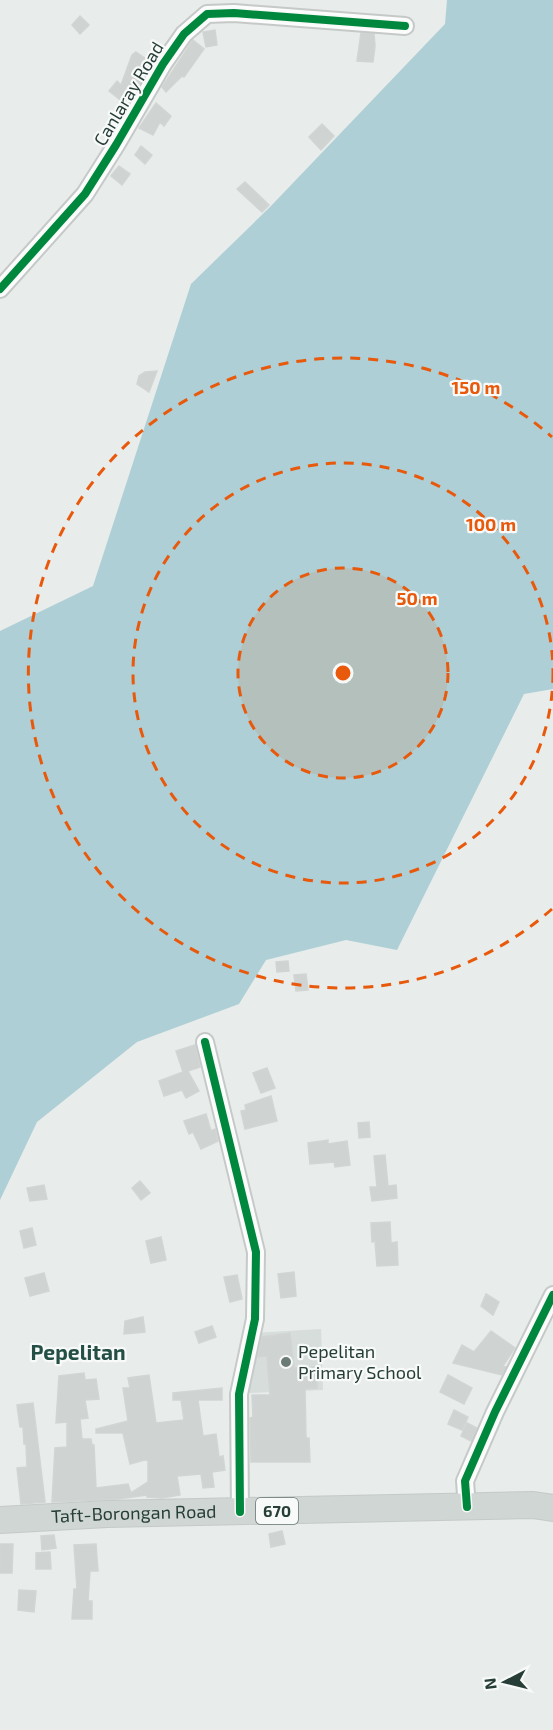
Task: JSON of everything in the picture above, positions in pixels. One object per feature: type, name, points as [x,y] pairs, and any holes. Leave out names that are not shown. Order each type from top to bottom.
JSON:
[{"type":"main road","name":"Taft-Borongan Road","points":[[0,1520],[107,1514],[533,1505],[553,1508]]},
{"type":"street","name":"Canlaray Road","points":[[0,289],[85,194],[168,56],[184,34],[207,14],[234,13],[405,26]]},
{"type":"street","points":[[205,1042],[256,1252],[255,1319],[239,1394],[240,1512]]},
{"type":"street","points":[[467,1507],[465,1481],[495,1412],[553,1295]]},
{"type":"shaded area","name":"Pepelitan Primary School","points":[[321,1329],[323,1390],[247,1393],[253,1333]]},
{"type":"water","points":[[447,0],[553,0],[553,689],[524,694],[397,950],[346,940],[266,960],[239,1004],[137,1042],[37,1122],[0,1200],[0,631],[93,586],[191,284],[270,207],[445,24]]},
{"type":"building","points":[[80,16],[89,25],[80,34],[72,25]]},
{"type":"building","points":[[215,30],[217,45],[206,47],[203,32]]},
{"type":"building","points":[[361,33],[374,34],[373,62],[357,61]]},
{"type":"building","points":[[193,40],[204,49],[184,77],[182,76],[166,92],[162,87]]},
{"type":"building","points":[[136,52],[152,63],[147,71],[145,69],[138,86],[124,103],[109,91],[117,81],[121,85],[132,55]]},
{"type":"building","points":[[156,103],[171,116],[164,126],[160,122],[153,135],[139,128]]},
{"type":"building","points":[[322,124],[334,136],[321,150],[309,137]]},
{"type":"building","points":[[141,146],[152,155],[145,164],[135,155]]},
{"type":"building","points":[[119,166],[130,174],[122,185],[111,176]]},
{"type":"building","points":[[245,182],[269,205],[262,212],[237,189]]},
{"type":"building","points":[[157,371],[149,392],[137,384],[139,376],[145,372]]},
{"type":"building","points":[[288,961],[289,971],[277,972],[276,962]]},
{"type":"building","points":[[306,974],[308,990],[296,991],[294,975]]},
{"type":"building","points":[[195,1045],[200,1067],[188,1071],[199,1091],[186,1098],[182,1090],[164,1096],[159,1081],[183,1072],[176,1051]]},
{"type":"building","points":[[267,1068],[275,1088],[261,1093],[253,1073]]},
{"type":"building","points":[[271,1096],[277,1121],[245,1129],[241,1111],[246,1110],[245,1105]]},
{"type":"building","points":[[206,1114],[211,1131],[215,1129],[218,1141],[201,1149],[193,1132],[189,1134],[184,1121]]},
{"type":"building","points":[[369,1122],[370,1137],[359,1138],[358,1123]]},
{"type":"building","points":[[328,1140],[328,1144],[347,1141],[350,1165],[335,1167],[334,1162],[310,1164],[308,1143]]},
{"type":"building","points":[[385,1155],[388,1186],[396,1185],[397,1198],[372,1201],[370,1187],[377,1187],[374,1156]]},
{"type":"building","points":[[140,1181],[150,1193],[141,1200],[132,1188]]},
{"type":"building","points":[[44,1185],[47,1199],[30,1201],[27,1188]]},
{"type":"building","points":[[390,1222],[391,1243],[397,1242],[398,1265],[377,1266],[371,1223]]},
{"type":"building","points":[[32,1228],[36,1245],[24,1248],[20,1231]]},
{"type":"building","points":[[161,1237],[166,1260],[151,1263],[146,1241]]},
{"type":"building","points":[[294,1272],[296,1296],[281,1298],[278,1274]]},
{"type":"building","points":[[44,1273],[49,1291],[30,1296],[25,1278]]},
{"type":"building","points":[[237,1275],[242,1299],[230,1302],[224,1277]]},
{"type":"building","points":[[486,1294],[499,1302],[493,1315],[481,1306]]},
{"type":"building","points":[[143,1317],[145,1332],[124,1334],[125,1321]]},
{"type":"building","points":[[212,1326],[216,1337],[199,1343],[195,1332]]},
{"type":"building","points":[[491,1331],[515,1348],[503,1366],[506,1367],[502,1375],[453,1363],[462,1345],[474,1352]]},
{"type":"building","points":[[290,1333],[294,1368],[317,1367],[317,1388],[305,1389],[306,1438],[309,1438],[310,1462],[251,1462],[252,1395],[270,1395],[267,1356],[258,1357],[262,1337]]},
{"type":"building","points":[[84,1373],[85,1380],[96,1379],[99,1399],[85,1400],[88,1418],[80,1419],[82,1439],[91,1439],[94,1445],[96,1488],[128,1484],[131,1493],[148,1482],[148,1459],[130,1464],[123,1433],[96,1433],[96,1429],[128,1421],[123,1388],[130,1388],[128,1378],[149,1375],[156,1423],[184,1420],[181,1400],[173,1400],[173,1393],[222,1388],[222,1400],[198,1400],[203,1436],[216,1434],[219,1457],[223,1456],[225,1470],[212,1472],[214,1487],[203,1488],[201,1474],[177,1476],[180,1495],[162,1498],[147,1497],[147,1495],[118,1499],[52,1502],[55,1448],[67,1447],[67,1422],[56,1423],[59,1376]]},
{"type":"building","points":[[448,1375],[472,1388],[464,1404],[440,1392]]},
{"type":"building","points":[[33,1403],[45,1502],[21,1504],[17,1468],[27,1467],[26,1444],[24,1444],[23,1427],[20,1427],[17,1405]]},
{"type":"building","points":[[454,1410],[468,1417],[462,1430],[448,1424]]},
{"type":"building","points":[[467,1423],[477,1428],[471,1441],[461,1436]]},
{"type":"building","points":[[282,1531],[285,1544],[271,1547],[269,1534]]},
{"type":"building","points":[[54,1535],[56,1548],[42,1550],[41,1536]]},
{"type":"building","points":[[0,1544],[13,1544],[12,1573],[0,1573]]},
{"type":"building","points":[[96,1544],[98,1571],[90,1571],[88,1601],[92,1601],[92,1619],[72,1619],[74,1589],[77,1589],[74,1545]]},
{"type":"building","points":[[50,1552],[51,1569],[36,1569],[36,1553]]},
{"type":"building","points":[[19,1590],[36,1591],[34,1612],[18,1610]]},
{"type":"cycle path","points":[[0,289],[85,194],[163,64],[184,34],[207,14],[234,13],[405,26]]},
{"type":"cycle path","points":[[205,1042],[256,1252],[255,1319],[239,1394],[240,1512]]},
{"type":"cycle path","points":[[467,1507],[465,1481],[495,1412],[553,1295]]},
{"type":"place","name":"Pepelitan Primary School","points":[[286,1362]]},
{"type":"district","name":"Pepelitan","points":[[78,1353]]}]
